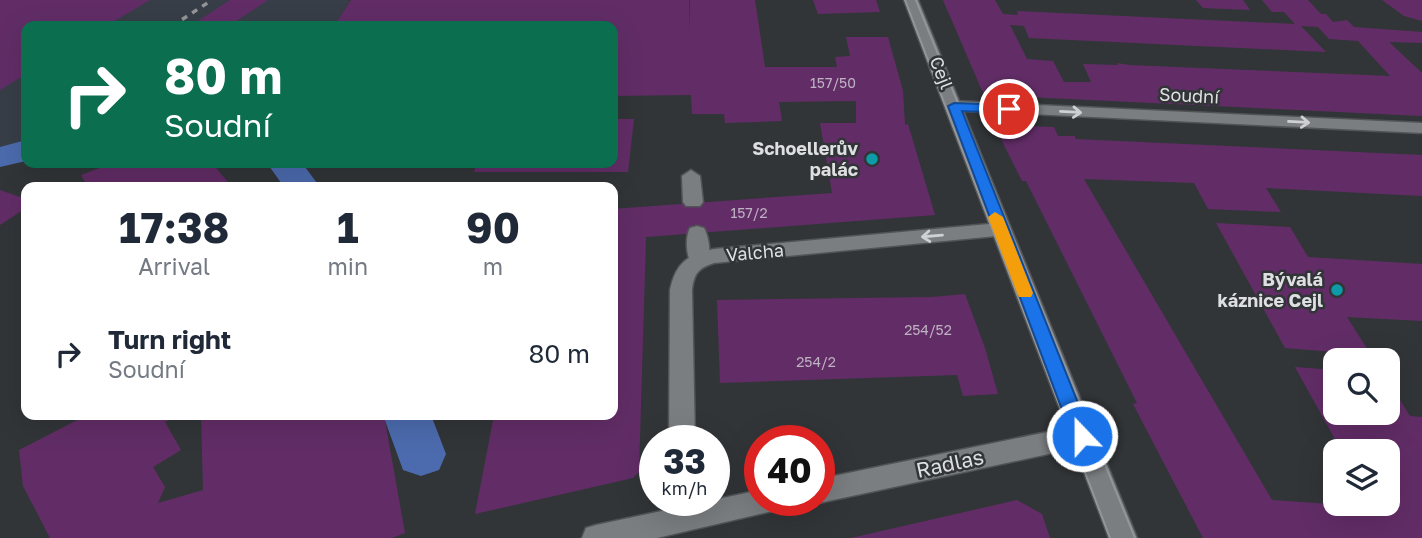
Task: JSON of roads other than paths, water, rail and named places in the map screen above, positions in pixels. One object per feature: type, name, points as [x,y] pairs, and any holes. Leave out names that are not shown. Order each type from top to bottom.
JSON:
[{"type":"street","name":"Cejl","points":[[911,0],[1123,538]]},
{"type":"street","name":"Soudní","points":[[954,106],[1422,128]]},
{"type":"street","points":[[691,176],[693,202]]},
{"type":"street","name":"Valcha","points":[[692,266],[1000,230]]},
{"type":"street","points":[[682,425],[681,290],[692,266],[697,233]]},
{"type":"street","name":"Radlas","points":[[835,488],[1082,436]]},
{"type":"street","points":[[596,538],[663,516]]},
{"type":"waterway","points":[[3,157],[21,152]]},
{"type":"waterway","points":[[288,168],[298,182]]},
{"type":"waterway","points":[[409,420],[421,454]]},
{"type":"tram line","points":[[905,0],[1110,538]]},
{"type":"tram line","points":[[916,0],[1135,538]]},
{"type":"railway","points":[[180,21],[212,0]]},
{"type":"place","name":"Schoellerův palác","points":[[872,159]]},
{"type":"place","name":"Bývalá káznice Cejl","points":[[1337,290]]}]
